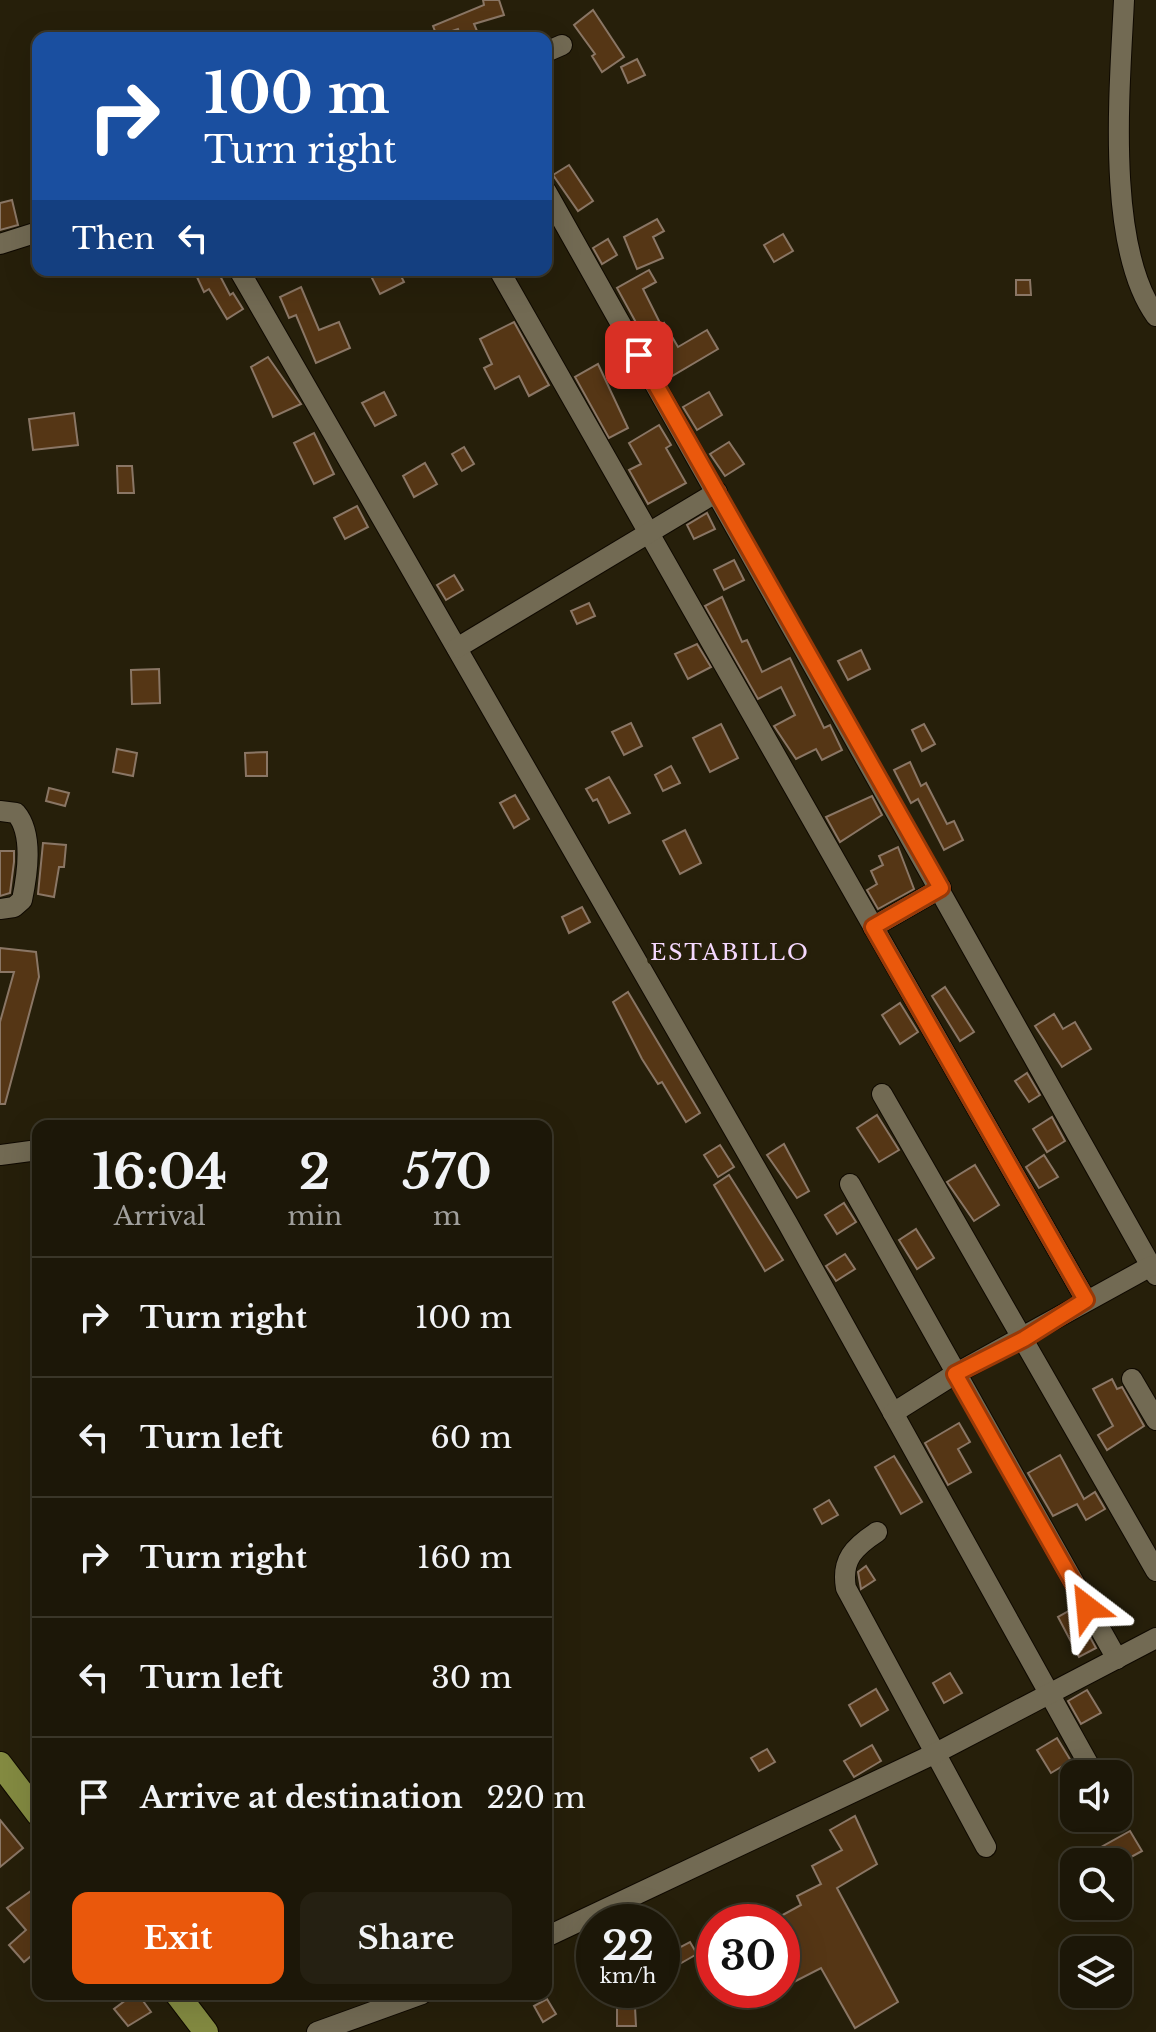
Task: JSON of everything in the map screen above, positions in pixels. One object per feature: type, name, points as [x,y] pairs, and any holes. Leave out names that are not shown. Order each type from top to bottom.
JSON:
[{"type":"main road","points":[[0,1764],[32,1806]]},
{"type":"main road","points":[[182,2000],[206,2032]]},
{"type":"street","points":[[1124,0],[1120,91],[1123,203],[1132,270],[1156,316]]},
{"type":"street","points":[[552,202],[941,888],[1153,1270],[1086,1300],[893,1413]]},
{"type":"street","points":[[0,244],[32,234]]},
{"type":"street","points":[[242,276],[893,1413],[1086,1760]]},
{"type":"street","points":[[502,276],[1086,1300]]},
{"type":"street","points":[[457,648],[647,531],[717,492]]},
{"type":"street","points":[[0,811],[16,813],[23,821],[26,856],[22,900],[14,907],[0,909]]},
{"type":"street","points":[[873,927],[941,888]]},
{"type":"street","points":[[882,1094],[1156,1571]]},
{"type":"street","points":[[0,1155],[32,1151]]},
{"type":"street","points":[[850,1184],[1117,1659]]},
{"type":"street","points":[[1132,1379],[1156,1420]]},
{"type":"street","points":[[877,1532],[858,1544],[848,1557],[843,1570],[846,1588],[986,1847]]},
{"type":"street","points":[[552,1934],[936,1753],[1156,1638]]},
{"type":"street","points":[[317,2032],[405,2000]]},
{"type":"building","points":[[483,0],[499,0],[504,15],[474,24],[477,32],[459,32],[458,29],[435,32],[433,26],[484,5]]},
{"type":"building","points":[[593,10],[624,57],[602,72],[592,56],[595,54],[574,25]]},
{"type":"building","points":[[637,59],[645,75],[628,83],[621,67]]},
{"type":"building","points":[[569,165],[593,201],[578,211],[553,175]]},
{"type":"building","points":[[12,200],[18,225],[0,230],[0,203]]},
{"type":"building","points":[[657,219],[664,231],[653,237],[663,258],[637,269],[624,237]]},
{"type":"building","points":[[783,234],[793,251],[774,262],[764,245]]},
{"type":"building","points":[[608,239],[617,255],[602,264],[593,248]]},
{"type":"building","points":[[649,270],[656,282],[643,289],[661,325],[664,323],[678,347],[707,330],[718,349],[667,379],[617,288]]},
{"type":"building","points":[[196,276],[220,276],[230,295],[233,293],[243,309],[227,319],[209,289],[204,292]]},
{"type":"building","points":[[371,276],[401,276],[404,282],[380,294]]},
{"type":"building","points":[[1016,280],[1030,280],[1031,295],[1016,295]]},
{"type":"building","points":[[301,287],[319,330],[339,322],[350,348],[316,363],[296,315],[289,318],[280,297]]},
{"type":"building","points":[[514,322],[549,385],[529,396],[519,376],[495,389],[484,368],[492,364],[480,339]]},
{"type":"building","points":[[268,357],[301,404],[273,417],[251,367]]},
{"type":"building","points":[[598,364],[628,428],[609,438],[575,377]]},
{"type":"building","points":[[384,392],[396,415],[375,426],[362,403]]},
{"type":"building","points":[[709,392],[722,415],[697,430],[683,407]]},
{"type":"building","points":[[74,413],[78,445],[33,450],[29,419]]},
{"type":"building","points":[[659,425],[671,445],[666,448],[686,483],[648,504],[629,470],[641,464],[629,443]]},
{"type":"building","points":[[314,433],[334,474],[314,484],[294,443]]},
{"type":"building","points":[[729,442],[744,464],[725,476],[710,454]]},
{"type":"building","points":[[464,447],[474,464],[462,471],[452,454]]},
{"type":"building","points":[[425,463],[437,484],[414,497],[403,476]]},
{"type":"building","points":[[117,466],[132,466],[134,493],[118,493]]},
{"type":"building","points":[[357,506],[368,527],[345,539],[334,518]]},
{"type":"building","points":[[707,513],[715,529],[694,539],[687,525]]},
{"type":"building","points":[[734,560],[744,580],[724,590],[714,570]]},
{"type":"building","points":[[454,575],[463,590],[446,600],[437,585]]},
{"type":"building","points":[[722,597],[742,642],[747,640],[762,672],[790,658],[824,728],[830,725],[842,750],[822,760],[816,749],[796,759],[774,726],[795,715],[781,687],[758,699],[705,606]]},
{"type":"building","points":[[589,603],[595,616],[577,624],[571,611]]},
{"type":"building","points":[[697,644],[711,667],[688,679],[675,654]]},
{"type":"building","points":[[861,650],[870,669],[848,680],[838,661]]},
{"type":"building","points":[[159,669],[160,703],[132,704],[131,670]]},
{"type":"building","points":[[631,723],[642,746],[624,755],[612,732]]},
{"type":"building","points":[[721,724],[738,758],[710,772],[693,738]]},
{"type":"building","points":[[924,724],[935,744],[922,751],[912,730]]},
{"type":"building","points":[[117,749],[137,753],[133,776],[113,772]]},
{"type":"building","points":[[267,752],[267,776],[246,776],[245,753]]},
{"type":"building","points":[[910,762],[921,786],[926,783],[947,824],[954,821],[963,840],[944,850],[918,799],[911,803],[894,770]]},
{"type":"building","points":[[671,766],[680,783],[663,791],[655,775]]},
{"type":"building","points":[[609,777],[630,813],[609,823],[597,799],[593,801],[586,789]]},
{"type":"building","points":[[49,788],[69,793],[65,806],[46,801]]},
{"type":"building","points":[[515,795],[529,819],[514,828],[500,803]]},
{"type":"building","points":[[872,796],[882,815],[840,842],[826,817]]},
{"type":"building","points":[[685,830],[701,863],[680,874],[663,841]]},
{"type":"building","points":[[43,843],[66,845],[64,867],[59,867],[54,897],[38,894]]},
{"type":"building","points":[[898,847],[914,889],[878,909],[867,890],[877,884],[871,871],[883,865],[879,856]]},
{"type":"building","points":[[0,851],[14,851],[14,862],[10,893],[0,896]]},
{"type":"building","points":[[582,907],[590,922],[569,933],[562,917]]},
{"type":"building","points":[[0,948],[36,952],[39,977],[5,1104],[0,1104],[0,1022],[14,972],[0,972]]},
{"type":"building","points":[[945,987],[974,1032],[960,1041],[932,996]]},
{"type":"building","points":[[628,992],[700,1113],[686,1122],[662,1082],[658,1084],[642,1059],[613,1002]]},
{"type":"building","points":[[900,1003],[918,1032],[900,1044],[882,1015]]},
{"type":"building","points":[[1054,1014],[1063,1029],[1075,1022],[1091,1049],[1062,1067],[1035,1026]]},
{"type":"building","points":[[1027,1073],[1040,1095],[1029,1102],[1015,1081]]},
{"type":"building","points":[[877,1115],[899,1150],[879,1162],[857,1128]]},
{"type":"building","points":[[1052,1117],[1065,1141],[1047,1152],[1033,1129]]},
{"type":"building","points":[[784,1144],[809,1191],[797,1198],[767,1155]]},
{"type":"building","points":[[720,1145],[734,1167],[718,1177],[704,1155]]},
{"type":"building","points":[[1044,1155],[1058,1177],[1039,1188],[1026,1167]]},
{"type":"building","points":[[975,1165],[999,1205],[974,1221],[947,1182]]},
{"type":"building","points":[[729,1175],[783,1260],[765,1271],[714,1185]]},
{"type":"building","points":[[844,1203],[856,1222],[837,1234],[825,1215]]},
{"type":"building","points":[[916,1229],[934,1258],[917,1269],[899,1240]]},
{"type":"building","points":[[845,1254],[855,1269],[836,1281],[826,1266]]},
{"type":"building","points":[[1112,1379],[1117,1389],[1122,1387],[1144,1426],[1107,1450],[1098,1435],[1113,1426],[1093,1389]]},
{"type":"building","points":[[959,1423],[970,1442],[958,1449],[971,1472],[948,1485],[925,1443]]},
{"type":"building","points":[[1060,1455],[1084,1499],[1095,1492],[1105,1509],[1086,1520],[1077,1504],[1053,1516],[1028,1473]]},
{"type":"building","points":[[894,1456],[922,1502],[901,1514],[875,1467]]},
{"type":"building","points":[[829,1500],[838,1515],[822,1524],[814,1509]]},
{"type":"building","points":[[866,1566],[875,1580],[861,1589],[858,1572]]},
{"type":"building","points":[[1074,1608],[1096,1648],[1079,1657],[1058,1617]]},
{"type":"building","points":[[950,1673],[962,1693],[944,1703],[933,1683]]},
{"type":"building","points":[[876,1689],[888,1710],[861,1726],[849,1705]]},
{"type":"building","points":[[1087,1690],[1101,1713],[1081,1724],[1068,1701]]},
{"type":"building","points":[[1057,1738],[1070,1760],[1060,1760],[1060,1768],[1051,1773],[1037,1750]]},
{"type":"building","points":[[872,1745],[881,1761],[854,1777],[844,1761]]},
{"type":"building","points":[[767,1749],[775,1762],[759,1771],[751,1758]]},
{"type":"building","points":[[855,1816],[877,1864],[837,1888],[898,2002],[855,2028],[821,1968],[800,1979],[801,1905],[797,1896],[821,1884],[812,1866],[842,1850],[830,1830]]},
{"type":"building","points":[[0,1820],[23,1848],[0,1867]]},
{"type":"building","points":[[1131,1832],[1142,1851],[1132,1856],[1132,1848],[1100,1848]]},
{"type":"building","points":[[32,1890],[32,1955],[24,1962],[9,1945],[26,1930],[7,1908]]},
{"type":"building","points":[[690,1942],[696,1955],[680,1964],[680,1947]]},
{"type":"building","points":[[126,2000],[142,2000],[151,2012],[128,2026],[114,2009]]},
{"type":"building","points":[[548,2000],[556,2014],[543,2022],[534,2006]]},
{"type":"building","points":[[617,2008],[635,2008],[636,2026],[617,2026]]},
{"type":"district","name":"ESTABILLO","points":[[730,952]]},
{"type":"route","points":[[639,355],[941,888],[873,927],[1086,1300],[1024,1339],[955,1374],[1087,1607]]}]
